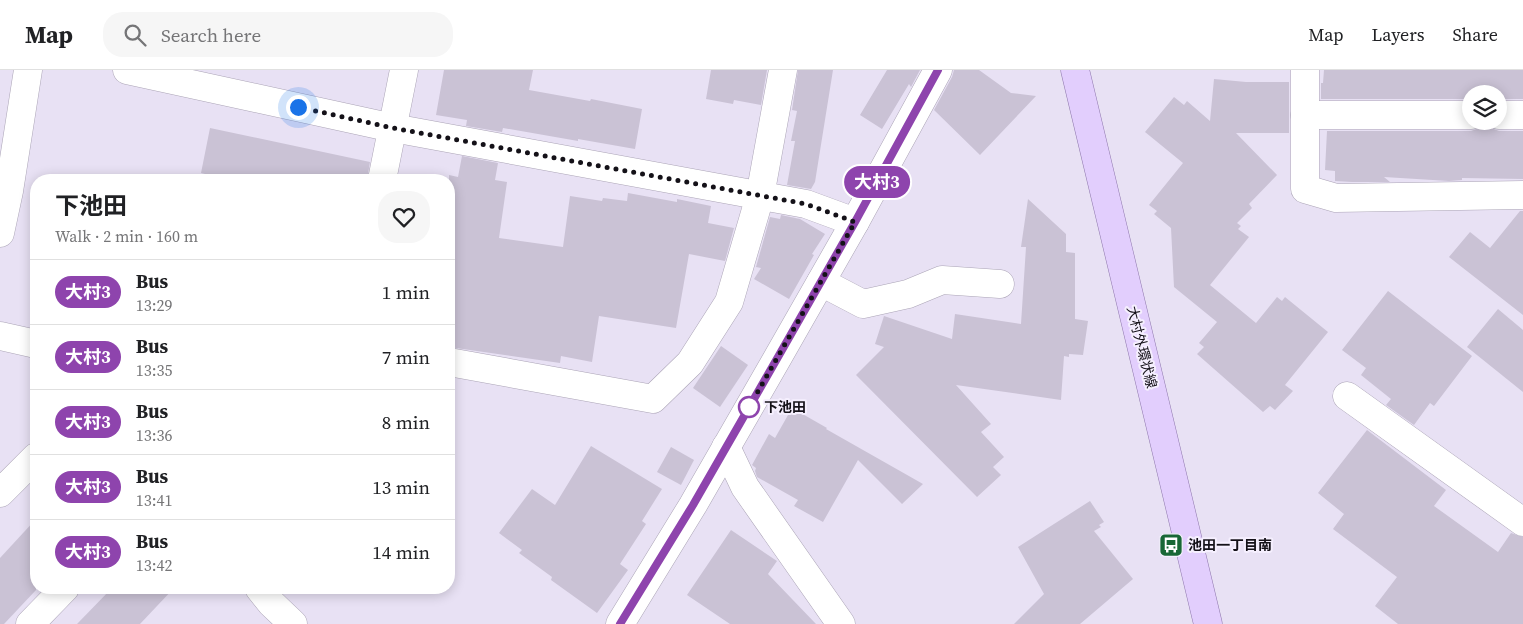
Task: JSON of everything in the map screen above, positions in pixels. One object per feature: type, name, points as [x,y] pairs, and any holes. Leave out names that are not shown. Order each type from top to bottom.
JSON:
[{"type":"main road","name":"大村外環状線","points":[[1075,70],[1208,624]]},
{"type":"street","points":[[0,233],[4,191],[28,70]]},
{"type":"street","points":[[128,70],[393,128],[806,204],[855,222]]},
{"type":"street","points":[[383,174],[404,70]]},
{"type":"street","points":[[455,363],[653,399],[690,363],[729,302],[760,196],[782,70]]},
{"type":"street","points":[[620,624],[693,505],[855,222],[938,70]]},
{"type":"street","points":[[1305,70],[1305,189],[1336,198],[1523,196]]},
{"type":"street","points":[[1305,115],[1462,115]]},
{"type":"street","points":[[1507,115],[1523,115]]},
{"type":"street","points":[[821,282],[863,304],[908,294],[942,280],[1000,284]]},
{"type":"street","points":[[0,336],[30,343]]},
{"type":"street","points":[[1347,396],[1523,522]]},
{"type":"street","points":[[726,447],[746,487],[841,624]]},
{"type":"street","points":[[0,493],[30,463]]},
{"type":"street","points":[[30,624],[59,594]]},
{"type":"street","points":[[264,594],[293,624]]},
{"type":"building","points":[[444,70],[533,70],[529,90],[642,109],[635,149],[503,128],[502,132],[466,126],[467,120],[436,115]]},
{"type":"building","points":[[711,70],[767,70],[761,105],[734,100],[733,104],[706,99]]},
{"type":"building","points":[[798,70],[833,70],[815,182],[811,189],[787,185],[795,141],[791,141],[797,111],[792,110]]},
{"type":"building","points":[[887,70],[920,70],[911,87],[909,84],[882,129],[860,115]]},
{"type":"building","points":[[954,70],[979,70],[1011,93],[1036,96],[980,155],[934,110]]},
{"type":"building","points":[[1324,70],[1523,70],[1523,99],[1507,99],[1507,85],[1462,85],[1462,99],[1321,99],[1321,83],[1323,83]]},
{"type":"building","points":[[1214,79],[1246,82],[1289,82],[1289,133],[1236,133],[1277,175],[1249,204],[1252,208],[1237,223],[1241,226],[1238,229],[1249,237],[1210,285],[1256,323],[1277,297],[1282,301],[1285,297],[1328,332],[1285,385],[1293,391],[1275,410],[1270,406],[1263,412],[1197,354],[1204,347],[1199,343],[1217,322],[1174,287],[1171,228],[1154,214],[1157,211],[1149,205],[1183,163],[1145,132],[1174,97],[1184,105],[1187,101],[1210,121]]},
{"type":"building","points":[[210,128],[370,162],[368,174],[201,173]]},
{"type":"building","points":[[1327,131],[1523,131],[1523,179],[1462,178],[1462,180],[1449,181],[1384,177],[1390,182],[1352,182],[1335,181],[1335,171],[1325,170]]},
{"type":"building","points":[[462,156],[498,163],[495,180],[507,182],[499,238],[563,247],[570,196],[602,201],[603,198],[627,201],[628,193],[677,202],[677,199],[711,206],[708,223],[734,228],[725,261],[689,254],[676,328],[599,316],[592,362],[561,356],[560,363],[455,348],[455,176],[458,177]]},
{"type":"building","points":[[1028,199],[1066,234],[1066,252],[1075,253],[1075,319],[1088,321],[1083,355],[1069,354],[1069,357],[1064,356],[1061,400],[956,385],[991,424],[981,432],[1004,457],[993,467],[1001,475],[977,497],[856,375],[884,347],[875,344],[884,316],[952,339],[955,314],[1021,324],[1026,247],[1021,247]]},
{"type":"building","points":[[1520,211],[1523,211],[1523,315],[1449,257],[1470,232],[1490,248]]},
{"type":"building","points":[[781,215],[800,219],[825,234],[812,254],[814,255],[789,299],[754,279],[761,268],[756,267],[770,217],[780,219]]},
{"type":"building","points":[[1388,291],[1472,356],[1434,406],[1430,403],[1414,425],[1386,405],[1391,399],[1361,375],[1366,368],[1342,350]]},
{"type":"building","points":[[1498,309],[1523,330],[1523,392],[1467,347]]},
{"type":"building","points":[[721,346],[748,365],[720,407],[693,388]]},
{"type":"building","points":[[792,408],[923,484],[902,504],[858,460],[823,522],[794,506],[798,500],[757,477],[756,468],[752,465],[769,434],[775,438]]},
{"type":"building","points":[[1367,430],[1446,490],[1434,506],[1498,552],[1511,533],[1523,537],[1523,624],[1398,624],[1375,606],[1397,577],[1333,529],[1344,514],[1318,493]]},
{"type":"building","points":[[591,446],[662,489],[642,521],[646,524],[620,564],[628,570],[597,613],[551,580],[552,577],[519,553],[522,550],[499,533],[532,489],[555,505]]},
{"type":"building","points":[[671,447],[694,460],[681,485],[657,472]]},
{"type":"building","points":[[1090,501],[1104,522],[1099,525],[1101,527],[1094,531],[1133,579],[1080,624],[1014,624],[1044,594],[1018,547]]},
{"type":"building","points":[[30,526],[30,594],[32,594],[4,624],[0,624],[0,558]]},
{"type":"building","points":[[731,530],[777,561],[768,574],[816,624],[730,624],[687,595]]},
{"type":"building","points":[[106,594],[168,594],[140,624],[77,624]]},
{"type":"bus line","name":"大村3","points":[[620,624],[693,505],[778,357],[855,222],[938,70]]},
{"type":"place","name":"下池田","points":[[749,407]]},
{"type":"place","name":"池田一丁目南","points":[[1171,545]]},
{"type":"route","points":[[298,107],[393,128],[806,204],[855,222],[749,407]]}]
